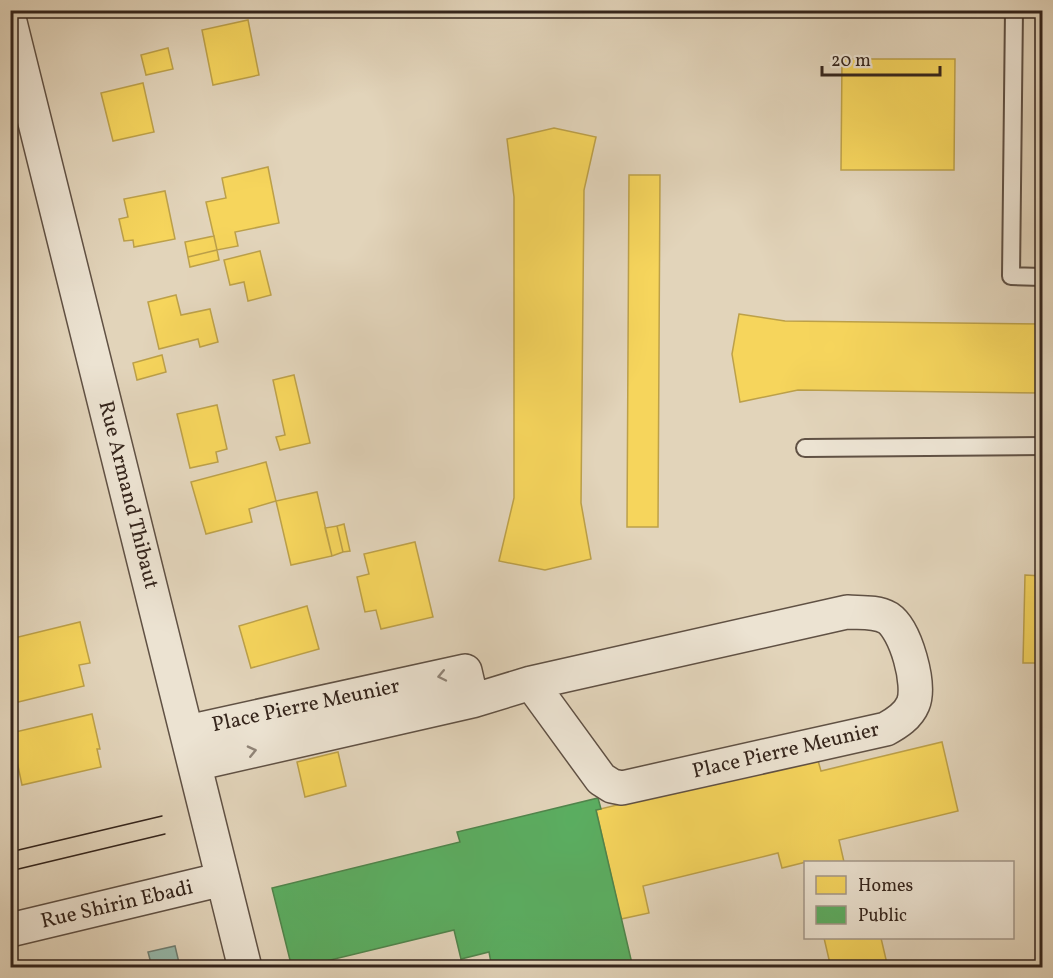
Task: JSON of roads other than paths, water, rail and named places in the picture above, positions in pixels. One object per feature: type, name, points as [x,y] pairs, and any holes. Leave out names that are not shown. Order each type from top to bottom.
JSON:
[{"type":"street","name":"Rue Armand Thibaut","points":[[10,22],[16,67],[188,732],[245,968]]},
{"type":"street","name":"Place Pierre Meunier","points":[[195,764],[472,701],[531,683],[847,612],[875,614],[888,619],[898,629],[905,642],[916,694],[913,706],[907,714],[898,723],[886,729],[622,788],[612,786],[601,779],[531,683]]},
{"type":"street","name":"Place Pierre Meunier","points":[[188,732],[465,671],[472,701]]},
{"type":"street","name":"Rue Shirin Ebadi","points":[[10,930],[223,879]]},
{"type":"lane","points":[[1014,10],[1011,276],[1042,277]]},
{"type":"lane","points":[[805,448],[1042,447]]},
{"type":"tram line","points":[[10,852],[162,816]]},
{"type":"tram line","points":[[10,871],[165,834]]}]
